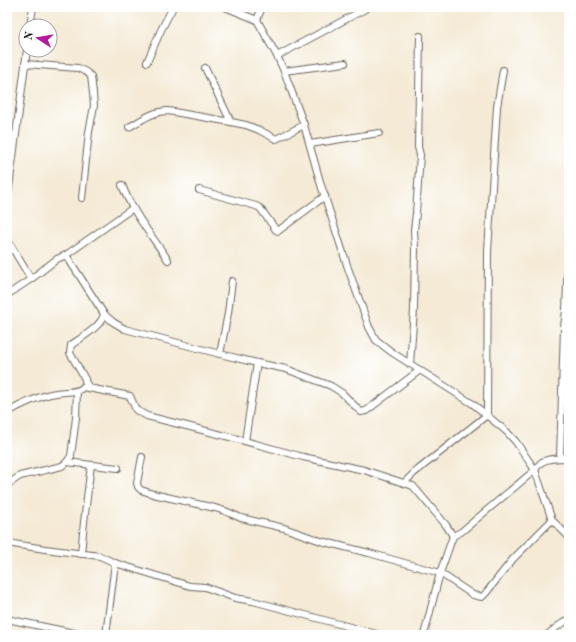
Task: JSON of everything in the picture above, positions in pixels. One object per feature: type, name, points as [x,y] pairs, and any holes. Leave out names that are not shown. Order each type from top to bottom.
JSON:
[{"type":"street","points":[[31,18],[32,7]]},
{"type":"street","points":[[147,62],[173,7]]},
{"type":"street","points":[[225,7],[257,20],[284,71],[304,125],[325,196],[369,327],[376,340],[393,353],[473,404],[506,431],[516,442],[535,470],[552,520],[569,537]]},
{"type":"street","points":[[257,20],[262,7]]},
{"type":"street","points":[[277,56],[365,9]]},
{"type":"street","points":[[410,364],[414,310],[414,230],[420,155],[418,146],[420,36]]},
{"type":"street","points":[[7,203],[26,58]]},
{"type":"street","points":[[284,71],[345,62]]},
{"type":"street","points":[[25,64],[78,68],[91,76],[94,106],[89,132],[82,198]]},
{"type":"street","points":[[205,68],[231,122]]},
{"type":"street","points":[[486,415],[488,251],[497,107],[502,70]]},
{"type":"street","points":[[129,127],[155,112],[160,111],[168,111],[246,125],[276,139],[304,125]]},
{"type":"street","points":[[310,144],[379,132]]},
{"type":"street","points":[[7,135],[15,135]]},
{"type":"street","points":[[122,185],[133,208],[168,260]]},
{"type":"street","points":[[198,190],[260,208],[278,231],[325,196]]},
{"type":"street","points":[[7,295],[57,259],[66,255],[133,208]]},
{"type":"street","points":[[560,458],[564,327],[567,310],[569,233]]},
{"type":"street","points":[[7,239],[30,279]]},
{"type":"street","points":[[66,255],[104,314],[113,322],[125,328],[220,354],[286,369],[331,386],[342,393],[361,412],[366,411],[420,370]]},
{"type":"street","points":[[220,354],[228,313],[232,281]]},
{"type":"street","points":[[7,485],[20,476],[62,466],[71,456],[76,418],[85,379],[70,353],[70,349],[71,345],[97,325],[103,318],[104,314]]},
{"type":"street","points":[[244,441],[257,363]]},
{"type":"street","points":[[7,413],[21,405],[53,393],[84,387],[130,396],[136,410],[147,416],[303,457],[364,470],[413,486],[453,536]]},
{"type":"street","points":[[404,483],[414,473],[486,415]]},
{"type":"street","points":[[142,456],[137,483],[138,487],[142,490],[152,494],[215,508],[242,518],[284,528],[321,541],[440,573],[473,595],[482,597],[513,559],[552,520]]},
{"type":"street","points":[[424,635],[440,573],[453,536],[461,532],[535,470],[542,462],[546,460],[569,458]]},
{"type":"street","points":[[67,462],[118,468]]},
{"type":"street","points":[[82,554],[84,522],[91,465]]},
{"type":"street","points":[[7,543],[100,556],[115,563],[190,586],[205,587],[235,598],[253,600],[380,635]]},
{"type":"street","points":[[106,635],[115,563]]},
{"type":"street","points":[[7,619],[83,635]]},
{"type":"street","points":[[547,635],[569,619]]}]
